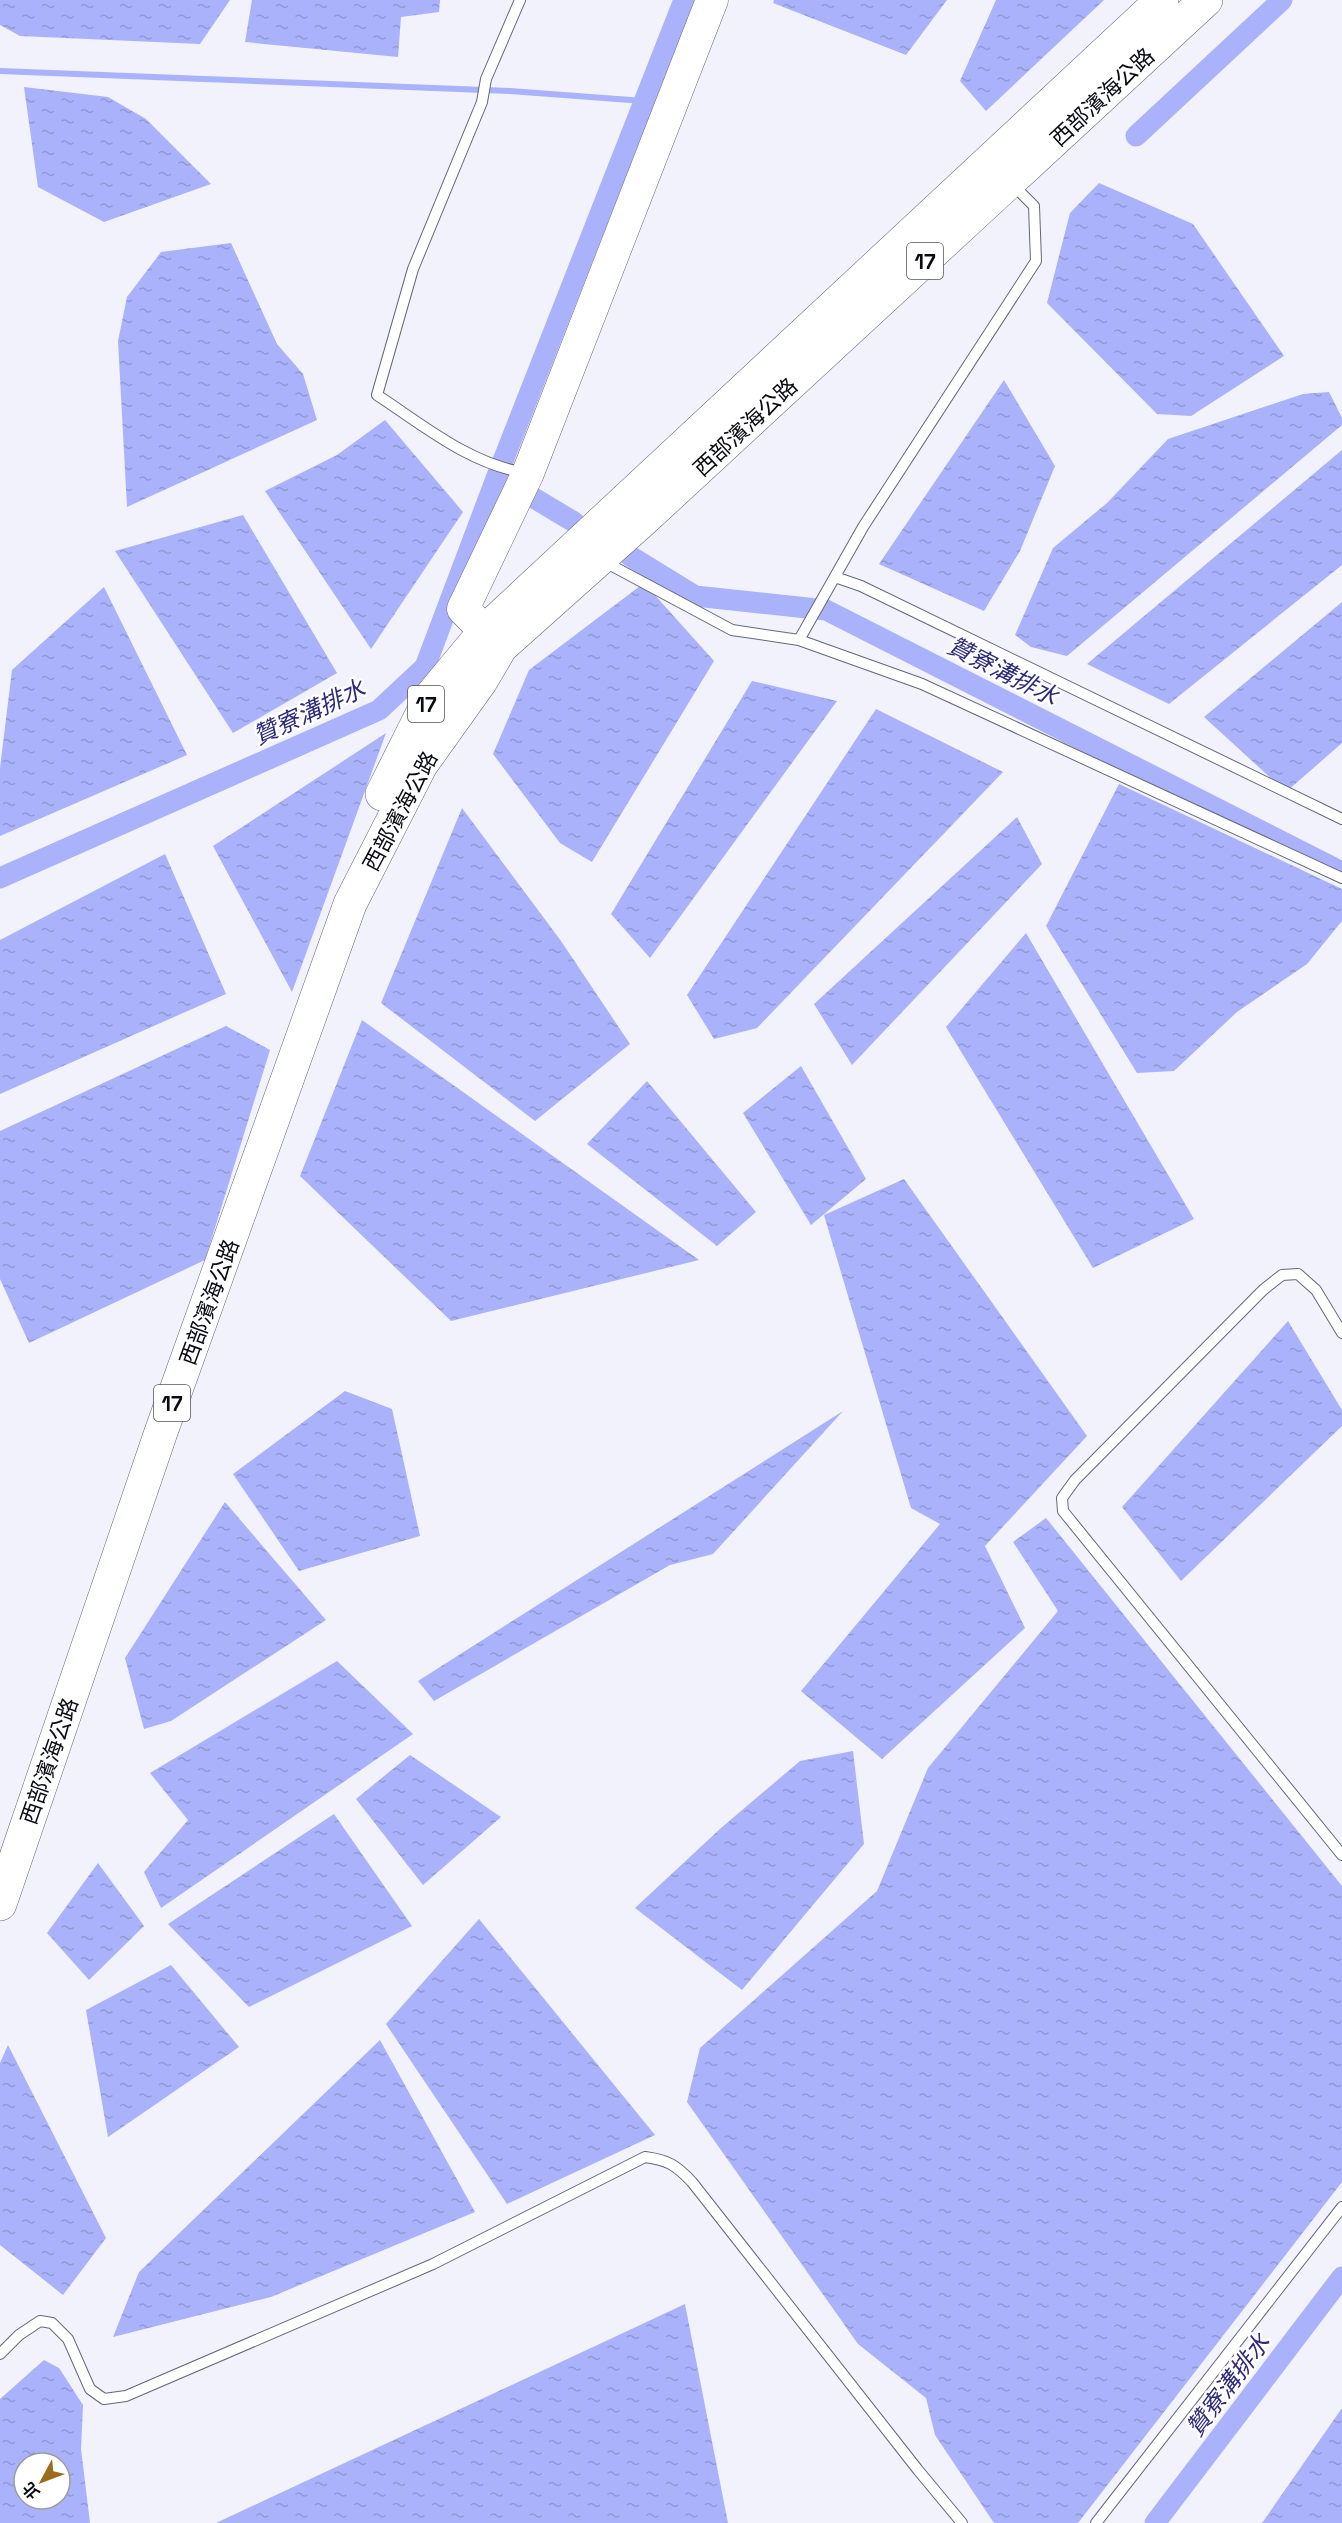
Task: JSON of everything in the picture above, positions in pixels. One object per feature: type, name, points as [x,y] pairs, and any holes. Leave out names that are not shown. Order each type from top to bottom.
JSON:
[{"type":"main road","name":"西部濱海公路","points":[[493,639],[600,560],[1001,170],[1162,0]]},
{"type":"main road","name":"西部濱海公路","points":[[0,1904],[161,1432],[351,904],[421,765],[481,681],[493,639],[1001,170],[1206,0]]},
{"type":"street","points":[[493,639],[463,609],[510,513],[521,472],[712,0]]},
{"type":"lane","points":[[520,0],[486,79],[482,102],[413,270],[377,395],[459,449],[489,463],[521,472]]},
{"type":"lane","points":[[799,640],[863,527],[1036,261],[1034,206],[1001,170]]},
{"type":"lane","points":[[600,560],[732,630],[799,640],[922,684],[1342,878]]},
{"type":"lane","points":[[835,577],[861,586],[1342,819]]},
{"type":"lane","points":[[1342,1333],[1316,1290],[1298,1274],[1282,1275],[1263,1290],[1075,1480],[1062,1498],[1063,1511],[1342,1855]]},
{"type":"lane","points":[[0,2354],[19,2335],[40,2321],[52,2323],[68,2338],[90,2389],[104,2399],[126,2396],[433,2264],[645,2157],[665,2160],[680,2169],[692,2182],[962,2523]]},
{"type":"lane","points":[[1096,2523],[1342,2207]]},
{"type":"water","points":[[0,0],[230,0],[200,44],[20,36],[0,25]]},
{"type":"water","points":[[252,0],[440,0],[439,12],[401,17],[398,57],[245,42]]},
{"type":"water","points":[[774,0],[947,0],[906,55],[773,3]]},
{"type":"water","points":[[996,0],[1104,0],[986,111],[960,81]]},
{"type":"water","points":[[24,87],[108,97],[146,119],[211,184],[104,222],[38,187]]},
{"type":"water","points":[[1099,183],[1193,224],[1284,356],[1191,416],[1157,414],[1047,303],[1070,213]]},
{"type":"water","points":[[231,243],[277,344],[303,374],[317,420],[127,507],[118,341],[127,297],[161,252]]},
{"type":"water","points":[[1004,380],[1055,466],[1020,551],[984,611],[879,564]]},
{"type":"water","points":[[1329,392],[1342,418],[1342,425],[1067,656],[1031,647],[1015,635],[1053,548],[1107,503],[1168,439],[1303,394]]},
{"type":"water","points":[[385,420],[463,512],[371,649],[265,491],[337,455]]},
{"type":"water","points":[[1342,450],[1342,565],[1169,704],[1087,664]]},
{"type":"water","points":[[243,515],[337,673],[233,733],[115,551]]},
{"type":"water","points":[[644,583],[714,661],[592,862],[560,843],[493,754],[529,670]]},
{"type":"water","points":[[104,587],[187,755],[0,836],[0,768],[12,670]]},
{"type":"water","points":[[1342,602],[1342,743],[1286,792],[1204,717]]},
{"type":"water","points":[[752,681],[837,701],[650,958],[611,914]]},
{"type":"water","points":[[876,709],[1003,772],[757,1028],[714,1039],[687,995]]},
{"type":"water","points":[[386,733],[292,992],[213,846]]},
{"type":"water","points":[[1119,784],[1342,889],[1342,921],[1307,964],[1237,1012],[1174,1071],[1137,1073],[1046,926]]},
{"type":"water","points":[[462,808],[561,941],[630,1044],[535,1121],[381,1003]]},
{"type":"water","points":[[1017,817],[1042,864],[852,1065],[814,1004]]},
{"type":"water","points":[[165,854],[226,994],[0,1094],[0,940]]},
{"type":"water","points":[[1026,933],[1194,1219],[1093,1268],[946,1027]]},
{"type":"water","points":[[362,1020],[699,1260],[451,1321],[300,1176]]},
{"type":"water","points":[[226,1026],[270,1050],[205,1260],[29,1343],[0,1279],[0,1131]]},
{"type":"water","points":[[801,1066],[866,1179],[811,1225],[743,1113]]},
{"type":"water","points":[[647,1081],[756,1212],[717,1246],[587,1144]]},
{"type":"water","points":[[904,1179],[1087,1436],[985,1546],[1025,1628],[882,1759],[801,1691],[940,1524],[911,1508],[824,1215]]},
{"type":"water","points":[[1288,1321],[1342,1410],[1342,1426],[1181,1581],[1122,1507]]},
{"type":"water","points":[[345,1391],[392,1409],[420,1536],[299,1571],[233,1474]]},
{"type":"water","points":[[843,1411],[713,1554],[670,1565],[434,1701],[418,1681]]},
{"type":"water","points":[[225,1502],[326,1620],[171,1721],[144,1729],[125,1658]]},
{"type":"water","points":[[1046,1518],[1342,1886],[1342,2182],[1078,2523],[994,2523],[935,2435],[926,2398],[858,2344],[687,2102],[700,2048],[877,1891],[928,1768],[1058,1611],[1013,1542]]},
{"type":"water","points":[[337,1661],[413,1734],[161,1908],[144,1872],[188,1820],[150,1773]]},
{"type":"water","points":[[853,1751],[864,1844],[742,1990],[635,1908],[721,1828],[800,1761]]},
{"type":"water","points":[[410,1755],[501,1817],[423,1885],[356,1799]]},
{"type":"water","points":[[334,1814],[412,1926],[249,2007],[168,1924]]},
{"type":"water","points":[[98,1863],[144,1926],[89,1980],[47,1933]]},
{"type":"water","points":[[479,1919],[655,2135],[507,2204],[386,2024]]},
{"type":"water","points":[[171,1965],[239,2047],[108,2137],[86,2010]]},
{"type":"water","points":[[380,2040],[475,2212],[271,2297],[113,2337],[139,2272]]},
{"type":"water","points":[[8,2045],[106,2238],[63,2295],[0,2245],[0,2063]]},
{"type":"water","points":[[685,2304],[728,2523],[216,2523]]},
{"type":"water","points":[[44,2360],[59,2368],[83,2405],[81,2449],[90,2523],[0,2523],[0,2399]]},
{"type":"water","points":[[1342,2408],[1342,2523],[1262,2523]]},
{"type":"waterway","points":[[497,476],[684,0]]},
{"type":"waterway","points":[[1136,136],[1282,0]]},
{"type":"waterway","points":[[0,71],[510,91],[644,101]]},
{"type":"waterway","name":"贊寮溝排水","points":[[0,878],[379,710],[425,667],[497,476],[574,522]]},
{"type":"waterway","name":"贊寮溝排水","points":[[630,556],[695,596],[826,610],[1342,872]]},
{"type":"waterway","name":"贊寮溝排水","points":[[1155,2523],[1342,2277]]}]
